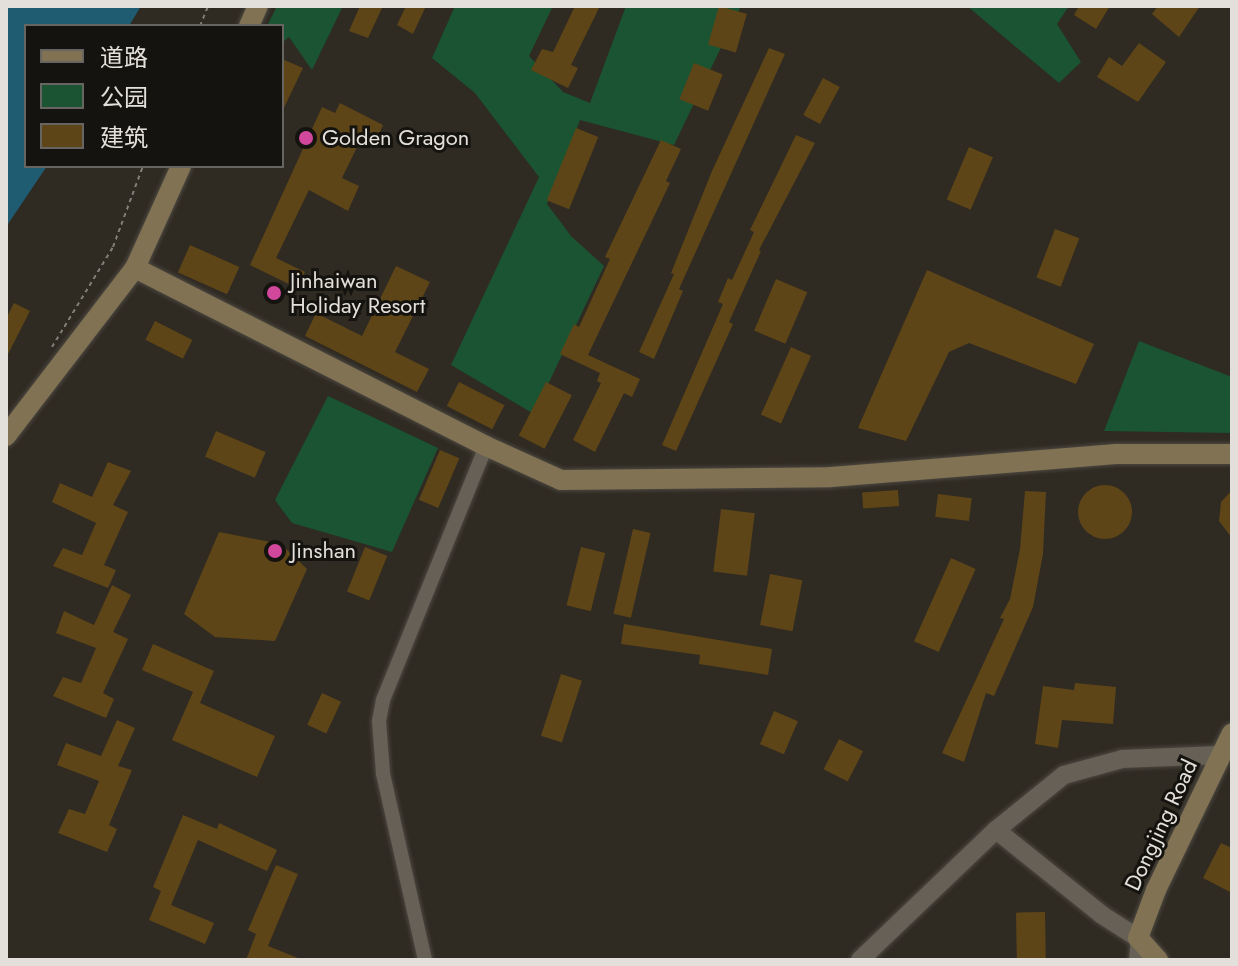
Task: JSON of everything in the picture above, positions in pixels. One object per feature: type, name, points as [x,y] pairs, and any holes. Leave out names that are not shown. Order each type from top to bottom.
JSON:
[{"type":"main road","points":[[6,436],[135,268],[180,168]]},
{"type":"main road","points":[[135,268],[486,446],[561,480],[831,477],[1116,454],[1232,454]]},
{"type":"main road","name":"Dongjing Road","points":[[1138,938],[1156,890],[1232,733]]},
{"type":"main road","points":[[1138,938],[1158,960]]},
{"type":"street","points":[[425,960],[383,773],[379,721],[383,700],[486,446]]},
{"type":"street","points":[[860,960],[996,830],[1064,775],[1122,759],[1220,755]]},
{"type":"street","points":[[996,830],[1102,915],[1138,938],[1136,960]]},
{"type":"path","points":[[50,349],[113,247],[142,168]]},
{"type":"green space","points":[[277,6],[343,6],[312,70],[289,37],[284,41],[284,24],[268,24]]},
{"type":"green space","points":[[455,6],[553,6],[529,56],[563,92],[590,103],[626,6],[741,6],[674,145],[580,120],[547,204],[571,236],[604,266],[534,414],[451,365],[539,177],[475,93],[432,58]]},
{"type":"green space","points":[[967,6],[1069,6],[1057,24],[1081,62],[1059,83]]},
{"type":"green space","points":[[1139,341],[1232,377],[1232,433],[1104,431]]},
{"type":"green space","points":[[328,396],[438,448],[392,552],[292,523],[275,500]]},
{"type":"water","points":[[6,6],[141,6],[130,24],[24,24],[24,168],[46,168],[6,227]]},
{"type":"building","points":[[360,6],[383,6],[368,38],[349,31]]},
{"type":"building","points":[[406,6],[426,6],[413,34],[397,25]]},
{"type":"building","points":[[575,6],[600,6],[571,65],[578,68],[568,88],[531,70],[542,49],[553,52]]},
{"type":"building","points":[[719,6],[747,14],[736,52],[708,44]]},
{"type":"building","points":[[1079,6],[1110,6],[1096,29],[1074,15]]},
{"type":"building","points":[[1158,6],[1200,6],[1179,37],[1152,14]]},
{"type":"building","points":[[1139,43],[1166,62],[1138,102],[1097,77],[1109,57],[1122,66]]},
{"type":"building","points":[[769,48],[785,54],[679,289],[683,291],[654,359],[639,352],[674,274],[671,273],[712,171]]},
{"type":"building","points":[[284,60],[303,68],[284,108]]},
{"type":"building","points":[[694,63],[723,75],[708,111],[679,99]]},
{"type":"building","points":[[823,78],[840,87],[820,124],[803,115]]},
{"type":"building","points":[[340,103],[383,125],[374,146],[361,139],[342,178],[359,186],[348,211],[309,190],[276,258],[305,272],[297,288],[250,265],[322,107],[335,113]]},
{"type":"building","points":[[576,128],[598,137],[569,209],[547,200]]},
{"type":"building","points":[[796,135],[815,143],[759,250],[729,322],[733,324],[676,451],[662,445],[723,304],[718,302],[728,278],[732,280],[754,232],[750,230]]},
{"type":"building","points":[[661,140],[681,149],[666,181],[670,183],[588,355],[640,379],[632,397],[624,393],[595,452],[573,440],[601,383],[597,381],[600,373],[560,354],[574,324],[579,327],[610,259],[605,257]]},
{"type":"building","points":[[969,147],[993,157],[971,210],[947,199]]},
{"type":"building","points":[[1055,229],[1079,238],[1061,287],[1036,278]]},
{"type":"building","points":[[190,245],[239,267],[227,294],[178,272]]},
{"type":"building","points":[[396,266],[430,282],[395,352],[429,369],[417,392],[305,336],[316,313],[362,336]]},
{"type":"building","points":[[927,270],[1094,344],[1076,384],[969,343],[949,352],[906,441],[858,428]]},
{"type":"building","points":[[776,279],[807,292],[785,344],[754,331]]},
{"type":"building","points":[[14,303],[30,311],[6,358],[6,319]]},
{"type":"building","points":[[155,321],[192,340],[183,359],[145,340]]},
{"type":"building","points":[[791,347],[811,356],[781,424],[761,415]]},
{"type":"building","points":[[459,382],[504,405],[492,429],[447,406]]},
{"type":"building","points":[[546,382],[572,395],[545,449],[519,435]]},
{"type":"building","points":[[216,431],[266,452],[255,478],[205,457]]},
{"type":"building","points":[[440,450],[459,458],[438,508],[419,500]]},
{"type":"building","points":[[108,462],[131,471],[113,505],[128,512],[104,565],[116,570],[108,588],[53,566],[63,548],[82,555],[96,523],[52,502],[60,483],[92,497]]},
{"type":"building","points":[[1105,485],[1116,487],[1124,493],[1130,501],[1130,523],[1124,531],[1116,537],[1105,539],[1094,537],[1086,531],[1080,523],[1078,512],[1080,501],[1086,493],[1094,487]]},
{"type":"building","points":[[898,490],[899,506],[863,508],[862,493]]},
{"type":"building","points":[[1232,490],[1232,538],[1219,521],[1221,502]]},
{"type":"building","points":[[1025,491],[1046,492],[1043,554],[1033,607],[994,696],[986,693],[964,762],[942,753],[1004,619],[1000,618],[1010,599],[1020,549]]},
{"type":"building","points":[[938,494],[972,498],[969,521],[935,517]]},
{"type":"building","points":[[721,509],[755,513],[747,576],[713,572]]},
{"type":"building","points":[[633,529],[651,533],[631,618],[613,614]]},
{"type":"building","points":[[219,532],[281,544],[307,569],[275,641],[215,637],[184,614]]},
{"type":"building","points":[[365,547],[387,556],[369,600],[347,592]]},
{"type":"building","points":[[581,547],[605,553],[591,611],[566,605]]},
{"type":"building","points":[[951,558],[976,569],[939,652],[914,641]]},
{"type":"building","points":[[770,574],[802,580],[792,631],[760,625]]},
{"type":"building","points":[[112,585],[131,595],[113,632],[128,639],[103,693],[114,699],[106,718],[53,696],[63,677],[81,683],[96,648],[56,633],[64,611],[94,625]]},
{"type":"building","points":[[624,624],[772,649],[768,675],[699,664],[700,655],[621,644]]},
{"type":"building","points":[[153,644],[214,671],[200,703],[275,736],[257,777],[172,740],[193,692],[142,670]]},
{"type":"building","points":[[561,674],[582,681],[562,743],[541,736]]},
{"type":"building","points":[[1075,683],[1116,687],[1113,724],[1062,720],[1058,748],[1035,744],[1043,686],[1074,690]]},
{"type":"building","points":[[322,693],[341,702],[326,734],[307,725]]},
{"type":"building","points":[[774,711],[798,721],[784,754],[760,744]]},
{"type":"building","points":[[117,720],[135,728],[118,766],[132,770],[109,825],[117,829],[107,852],[58,833],[69,809],[85,814],[99,781],[57,765],[66,743],[101,756]]},
{"type":"building","points":[[839,739],[863,751],[848,782],[824,769]]},
{"type":"building","points":[[183,815],[217,829],[219,823],[277,850],[267,871],[198,840],[171,905],[214,923],[205,944],[149,920],[161,891],[153,887]]},
{"type":"building","points":[[1221,843],[1232,848],[1232,893],[1203,878]]},
{"type":"building","points":[[276,865],[298,874],[268,946],[303,960],[246,960],[256,934],[248,930]]},
{"type":"building","points":[[1045,912],[1046,960],[1017,960],[1016,913]]},
{"type":"place","name":"Golden Gragon","points":[[306,138]]},
{"type":"place","name":"Jinhaiwan Holiday Resort","points":[[274,293]]},
{"type":"place","name":"Jinshan","points":[[275,551]]}]
